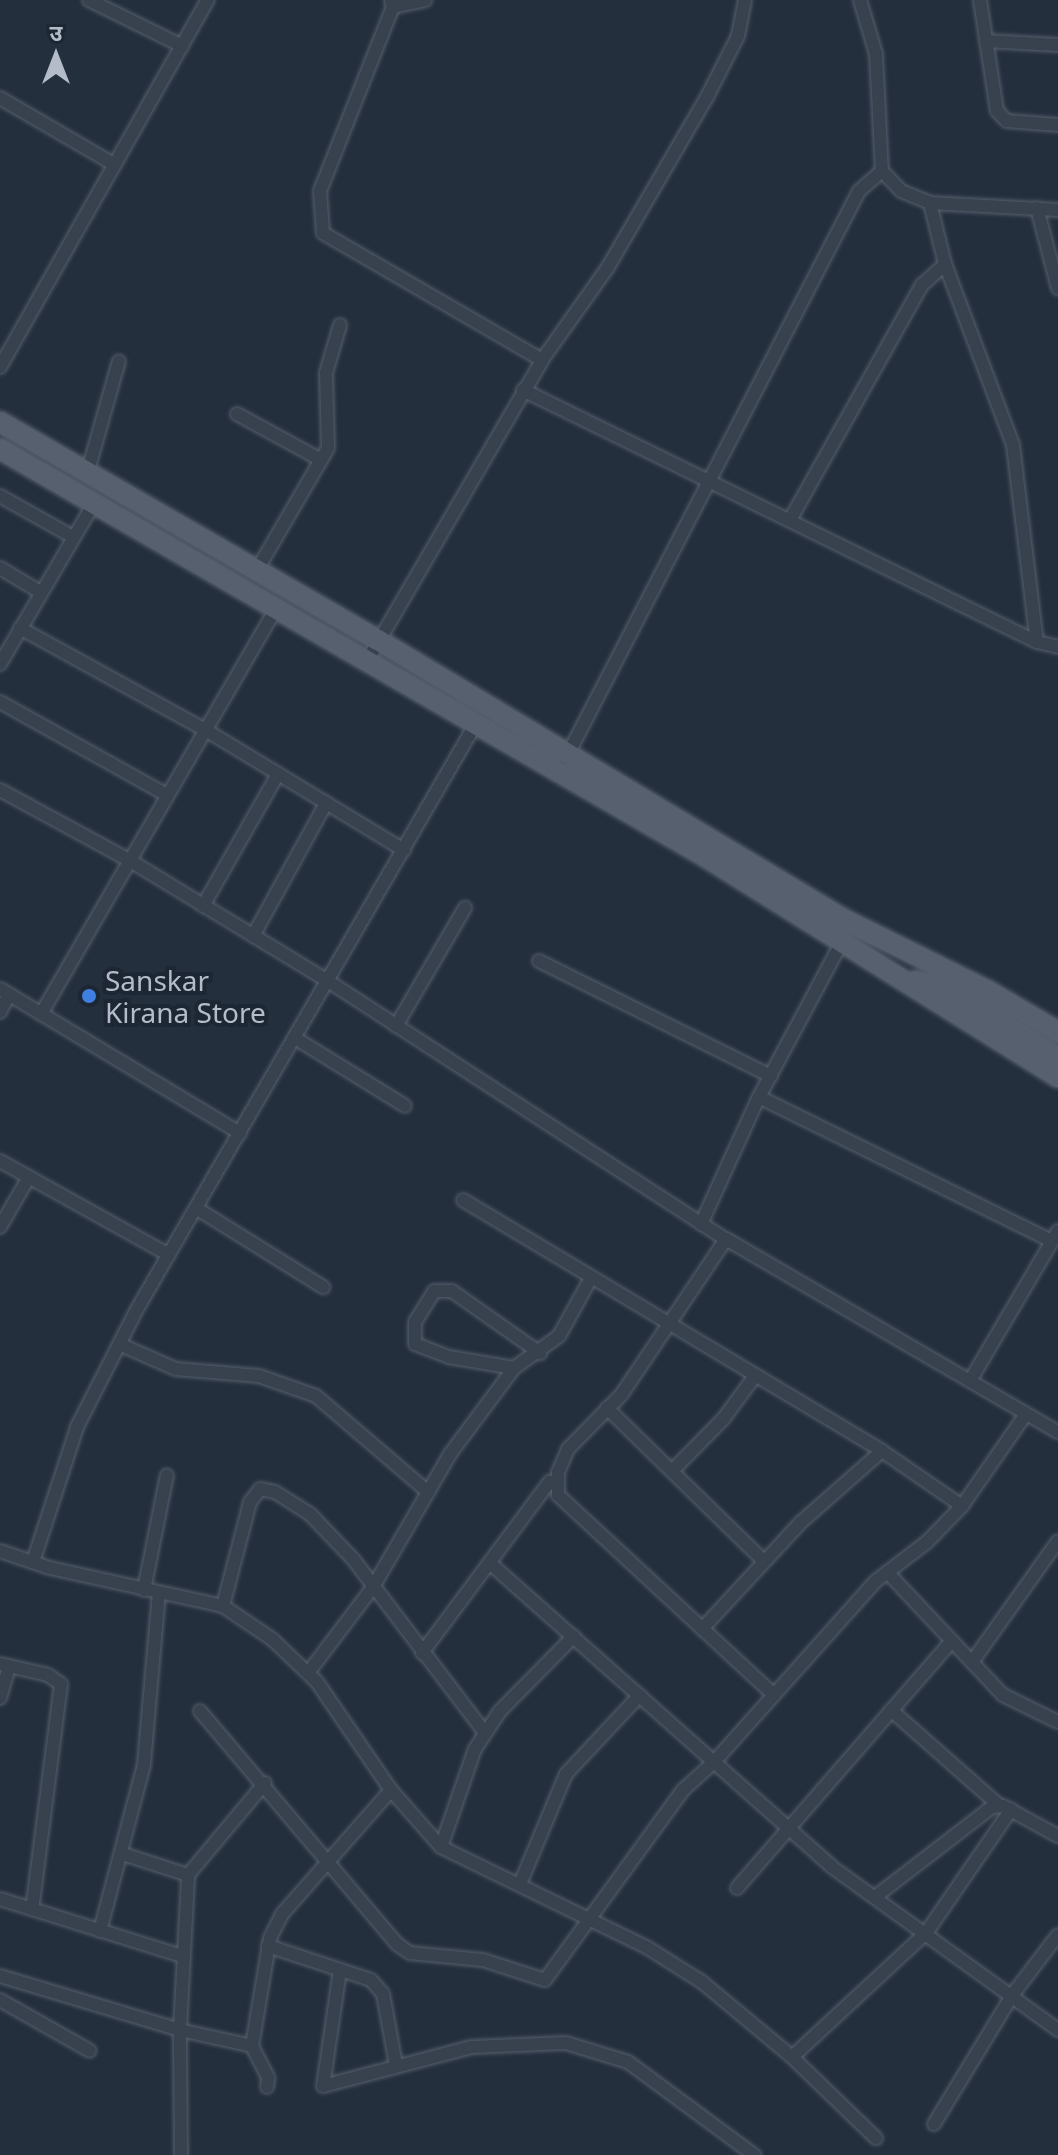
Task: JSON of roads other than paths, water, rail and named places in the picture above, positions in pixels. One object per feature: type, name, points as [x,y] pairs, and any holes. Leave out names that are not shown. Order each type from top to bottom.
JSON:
[{"type":"main road","points":[[0,422],[378,640],[563,763],[1058,1077]]},
{"type":"main road","points":[[0,449],[475,725],[563,763],[843,919],[1058,1032]]},
{"type":"main road","points":[[920,957],[945,988]]},
{"type":"main road","points":[[899,977],[945,988],[1058,1057]]},
{"type":"street","points":[[89,0],[182,46]]},
{"type":"street","points":[[0,367],[208,0]]},
{"type":"street","points":[[425,0],[392,4],[320,191],[323,233],[542,360]]},
{"type":"street","points":[[366,663],[523,390],[608,267],[707,97],[738,36],[745,0]]},
{"type":"street","points":[[860,0],[879,76],[882,171],[901,191],[930,203],[1058,210]]},
{"type":"street","points":[[980,0],[997,111],[1007,121],[1058,125]]},
{"type":"street","points":[[986,41],[1058,45]]},
{"type":"street","points":[[0,98],[115,165]]},
{"type":"street","points":[[563,763],[859,191],[882,171]]},
{"type":"street","points":[[930,203],[945,264],[1013,445],[1037,642]]},
{"type":"street","points":[[1037,208],[1058,288]]},
{"type":"street","points":[[790,520],[922,285],[945,264]]},
{"type":"street","points":[[257,570],[321,460],[331,437],[326,373],[340,325]]},
{"type":"street","points":[[87,474],[119,361]]},
{"type":"street","points":[[523,390],[1037,642],[1058,647]]},
{"type":"street","points":[[237,414],[321,460]]},
{"type":"street","points":[[0,496],[73,537]]},
{"type":"street","points":[[0,664],[94,503]]},
{"type":"street","points":[[0,568],[40,592]]},
{"type":"street","points":[[41,1014],[275,610]]},
{"type":"street","points":[[20,628],[204,729],[404,850]]},
{"type":"street","points":[[0,702],[167,795]]},
{"type":"street","points":[[33,1562],[77,1427],[119,1344],[475,725]]},
{"type":"street","points":[[203,906],[278,774]]},
{"type":"street","points":[[0,790],[129,860],[328,981],[701,1224],[1058,1432]]},
{"type":"street","points":[[253,936],[326,803]]},
{"type":"street","points":[[396,1026],[465,908]]},
{"type":"street","points":[[701,1224],[759,1097],[843,940]]},
{"type":"street","points":[[539,961],[771,1076]]},
{"type":"street","points":[[0,1012],[5,992],[240,1133]]},
{"type":"street","points":[[295,1038],[405,1106]]},
{"type":"street","points":[[759,1097],[1055,1236],[970,1381]]},
{"type":"street","points":[[0,1161],[169,1255]]},
{"type":"street","points":[[0,1227],[29,1177]]},
{"type":"street","points":[[463,1200],[882,1451],[962,1506]]},
{"type":"street","points":[[196,1208],[323,1287]]},
{"type":"street","points":[[726,1239],[622,1394],[568,1449],[558,1472],[558,1495],[774,1695]]},
{"type":"street","points":[[308,1673],[373,1587],[428,1492],[514,1368],[540,1353],[559,1336],[591,1278]]},
{"type":"street","points":[[514,1368],[425,1352],[415,1344],[415,1322],[434,1291],[452,1291],[540,1353]]},
{"type":"street","points":[[119,1344],[176,1369],[259,1376],[316,1396],[428,1492]]},
{"type":"street","points":[[672,1471],[724,1418],[755,1376]]},
{"type":"street","points":[[607,1408],[764,1561]]},
{"type":"street","points":[[200,1711],[265,1783],[324,1861],[410,1953],[483,1960],[545,1980],[586,1916],[683,1790],[714,1762],[887,1572],[962,1506],[1026,1414]]},
{"type":"street","points":[[702,1629],[764,1561],[882,1451]]},
{"type":"street","points":[[144,1590],[167,1475]]},
{"type":"street","points":[[422,1653],[492,1565],[550,1481]]},
{"type":"street","points":[[223,1606],[250,1502],[260,1489],[275,1492],[310,1514],[373,1587],[485,1733]]},
{"type":"street","points":[[972,1662],[1058,1541]]},
{"type":"street","points":[[0,1551],[144,1590],[223,1606],[272,1639],[308,1673],[391,1790],[441,1847],[586,1916],[702,1982],[792,2057],[876,2138]]},
{"type":"street","points":[[492,1565],[786,1826],[875,1897],[1013,1994],[1058,2030]]},
{"type":"street","points":[[887,1572],[1003,1695],[1058,1722]]},
{"type":"street","points":[[100,1931],[123,1854],[144,1764],[159,1593]]},
{"type":"street","points":[[441,1847],[485,1733],[500,1711],[574,1636]]},
{"type":"street","points":[[737,1888],[786,1826],[952,1641]]},
{"type":"street","points":[[0,1698],[5,1666],[48,1675],[61,1684],[32,1909]]},
{"type":"street","points":[[520,1884],[566,1774],[640,1695]]},
{"type":"street","points":[[891,1710],[1005,1808],[1058,1836]]},
{"type":"street","points":[[181,2155],[180,2030],[188,1875],[265,1783]]},
{"type":"street","points":[[267,2087],[268,2078],[252,2046],[268,1946],[283,1913],[324,1861],[391,1790]]},
{"type":"street","points":[[875,1897],[977,1816],[1005,1808]]},
{"type":"street","points":[[792,2057],[926,1933],[1005,1808]]},
{"type":"street","points":[[123,1854],[188,1875]]},
{"type":"street","points":[[0,1899],[182,1956]]},
{"type":"street","points":[[934,2124],[1013,1994],[1058,1935]]},
{"type":"street","points":[[268,1946],[371,1980],[383,1994],[396,2065]]},
{"type":"street","points":[[340,1970],[323,2086],[472,2047],[566,2043],[591,2047],[628,2062],[661,2083],[754,2155]]},
{"type":"street","points":[[0,1976],[180,2030],[252,2046]]},
{"type":"street","points":[[0,2000],[90,2051]]},
{"type":"place","name":"Sanskar Kirana Store","points":[[89,996]]}]
